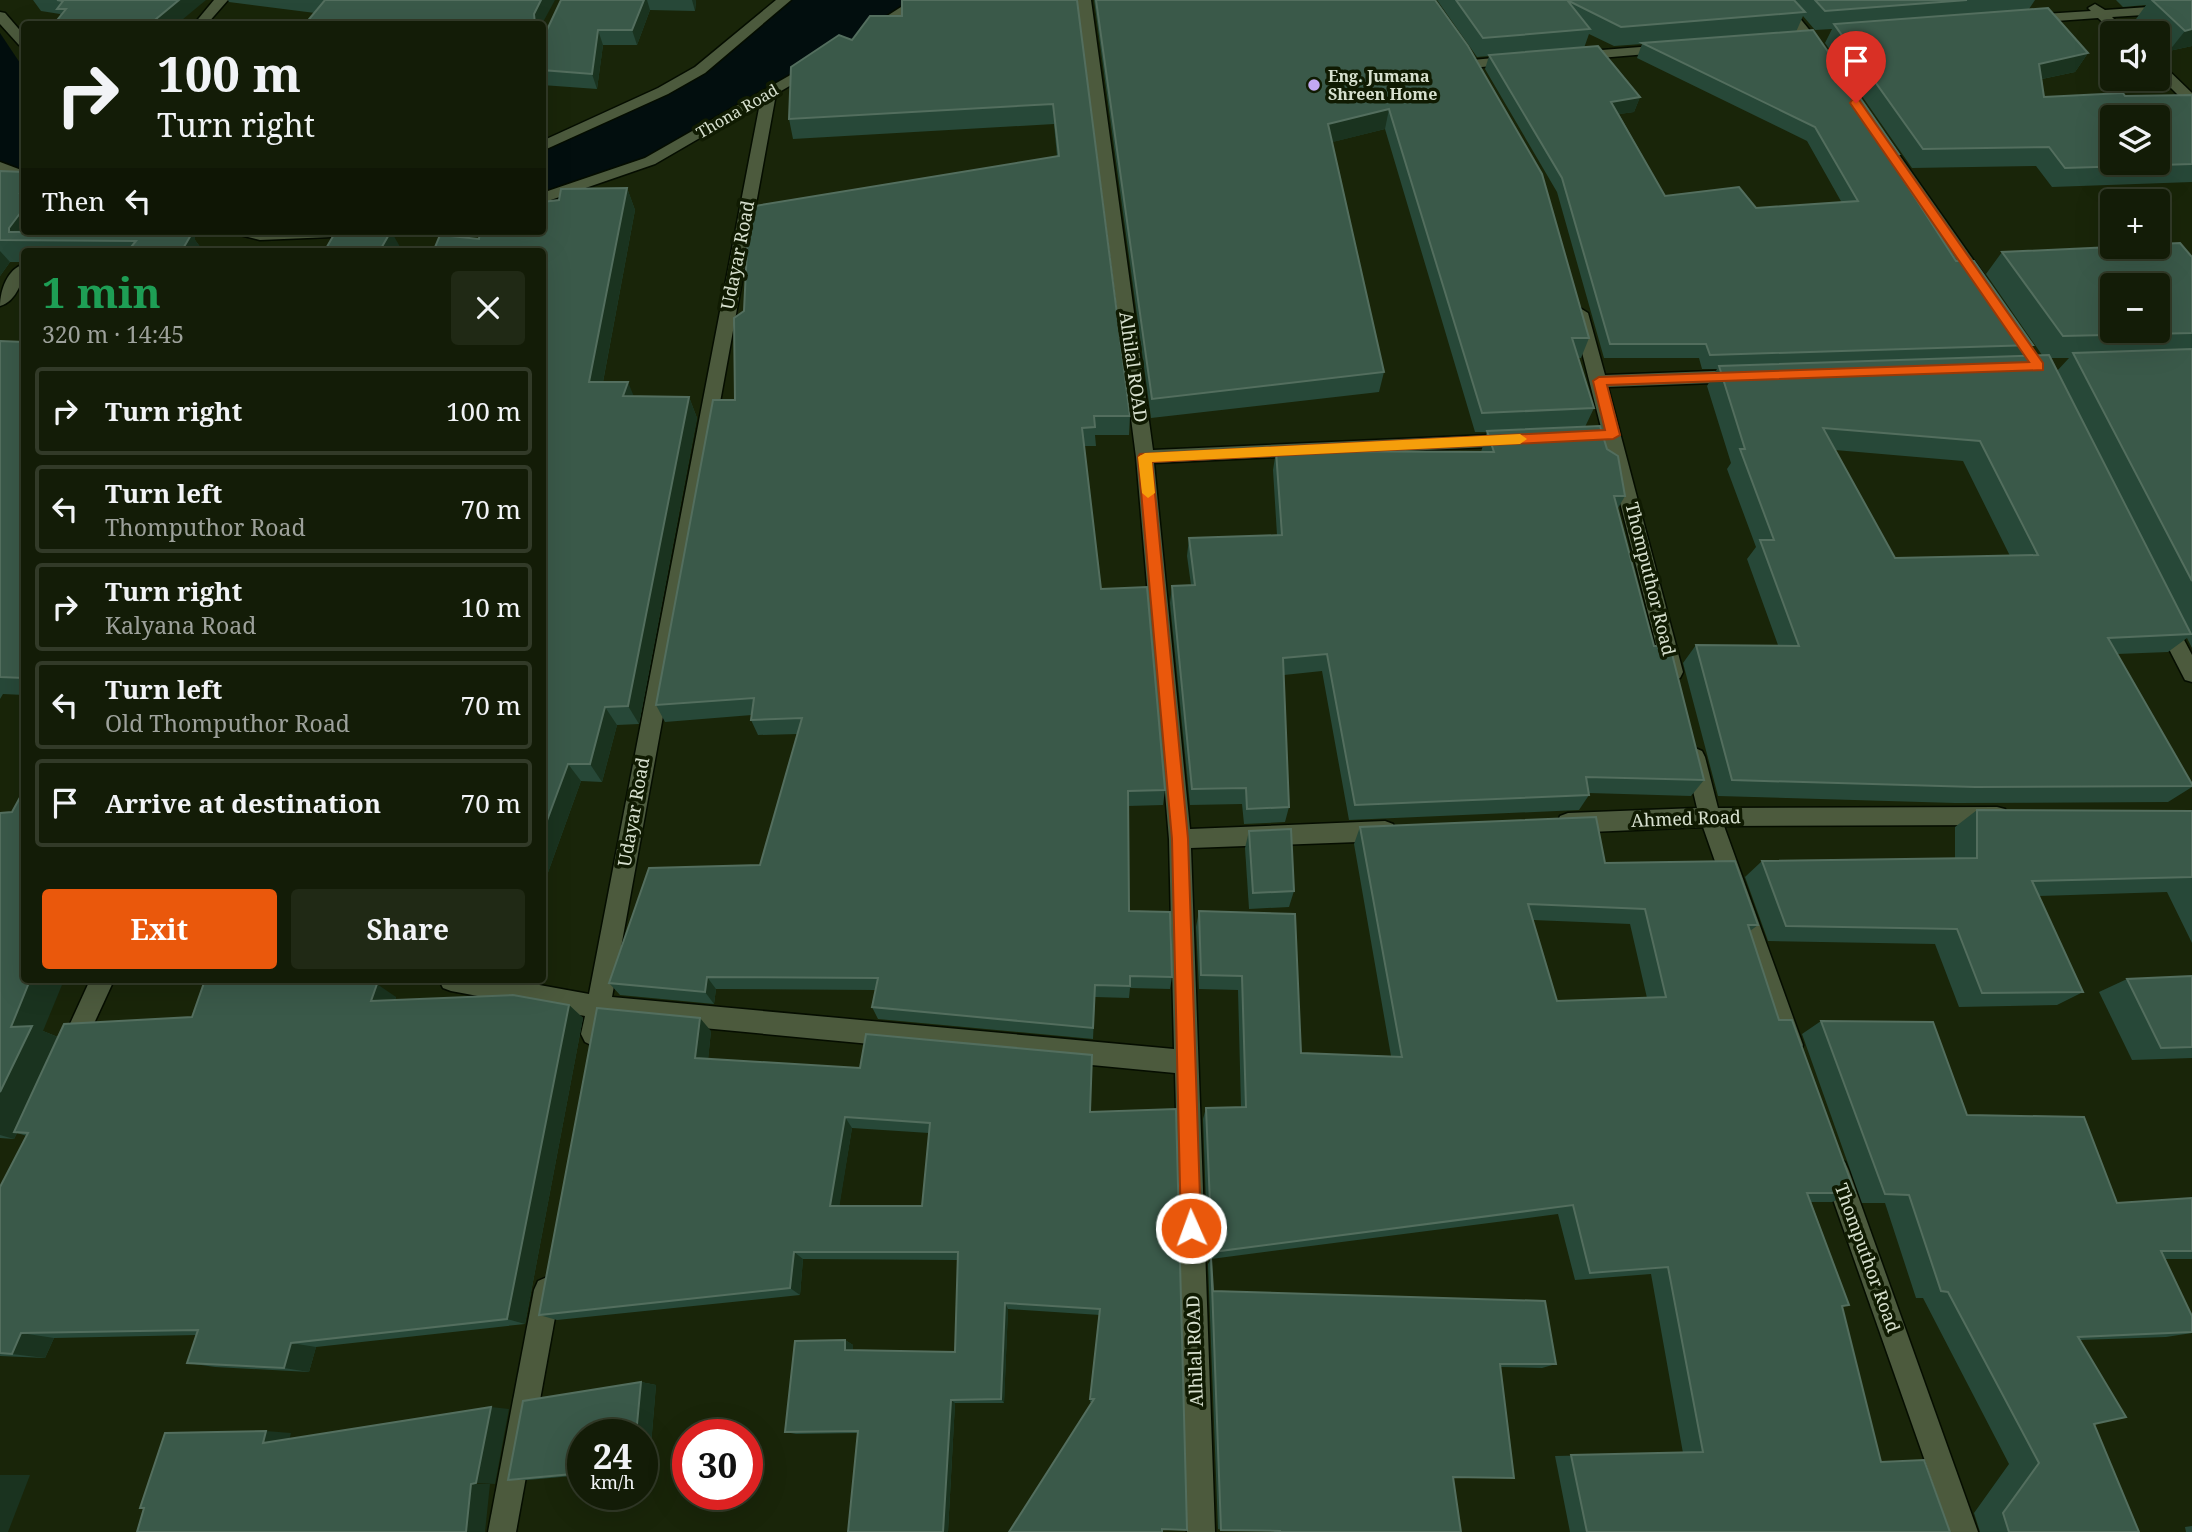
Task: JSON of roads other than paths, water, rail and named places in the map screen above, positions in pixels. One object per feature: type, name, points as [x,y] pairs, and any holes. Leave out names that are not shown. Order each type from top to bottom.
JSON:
[{"type":"street","points":[[203,21],[221,0]]},
{"type":"street","points":[[546,145],[653,96],[700,70],[784,0]]},
{"type":"street","points":[[858,39],[921,0]]},
{"type":"street","name":"Alhilal ROAD","points":[[1084,0],[1145,457],[1180,839],[1201,1532]]},
{"type":"street","points":[[1778,0],[1810,37],[1833,71]]},
{"type":"street","points":[[2087,0],[2108,21]]},
{"type":"street","points":[[2017,20],[2192,8]]},
{"type":"street","points":[[0,16],[21,39]]},
{"type":"street","points":[[1457,42],[1485,87]]},
{"type":"street","points":[[1566,56],[1674,48]]},
{"type":"street","name":"Thona Road","points":[[546,197],[650,162],[824,59]]},
{"type":"street","points":[[1472,64],[1526,60]]},
{"type":"street","points":[[2170,80],[2192,101]]},
{"type":"street","name":"Udayar Road","points":[[588,1061],[769,92]]},
{"type":"street","points":[[1873,128],[1991,298]]},
{"type":"street","points":[[0,166],[21,175]]},
{"type":"street","points":[[0,301],[21,273]]},
{"type":"street","name":"Thomputhor Road","points":[[1572,287],[1599,381],[1606,435],[1676,685]]},
{"type":"street","points":[[1599,381],[1750,376]]},
{"type":"street","points":[[1145,457],[1531,439]]},
{"type":"street","points":[[2155,601],[2192,674]]},
{"type":"street","points":[[1690,738],[1710,817],[1798,1064]]},
{"type":"street","name":"Ahmed Road","points":[[1542,824],[1710,817],[2013,816]]},
{"type":"street","points":[[1180,839],[1403,830]]},
{"type":"street","points":[[62,1067],[101,983]]},
{"type":"street","points":[[468,983],[598,1007],[1186,1062]]},
{"type":"street","name":"Thomputhor Road","points":[[1830,1155],[1964,1532]]},
{"type":"street","points":[[502,1532],[551,1263]]},
{"type":"place","name":"Eng. Jumana Shreen Home","points":[[1314,85]]}]
